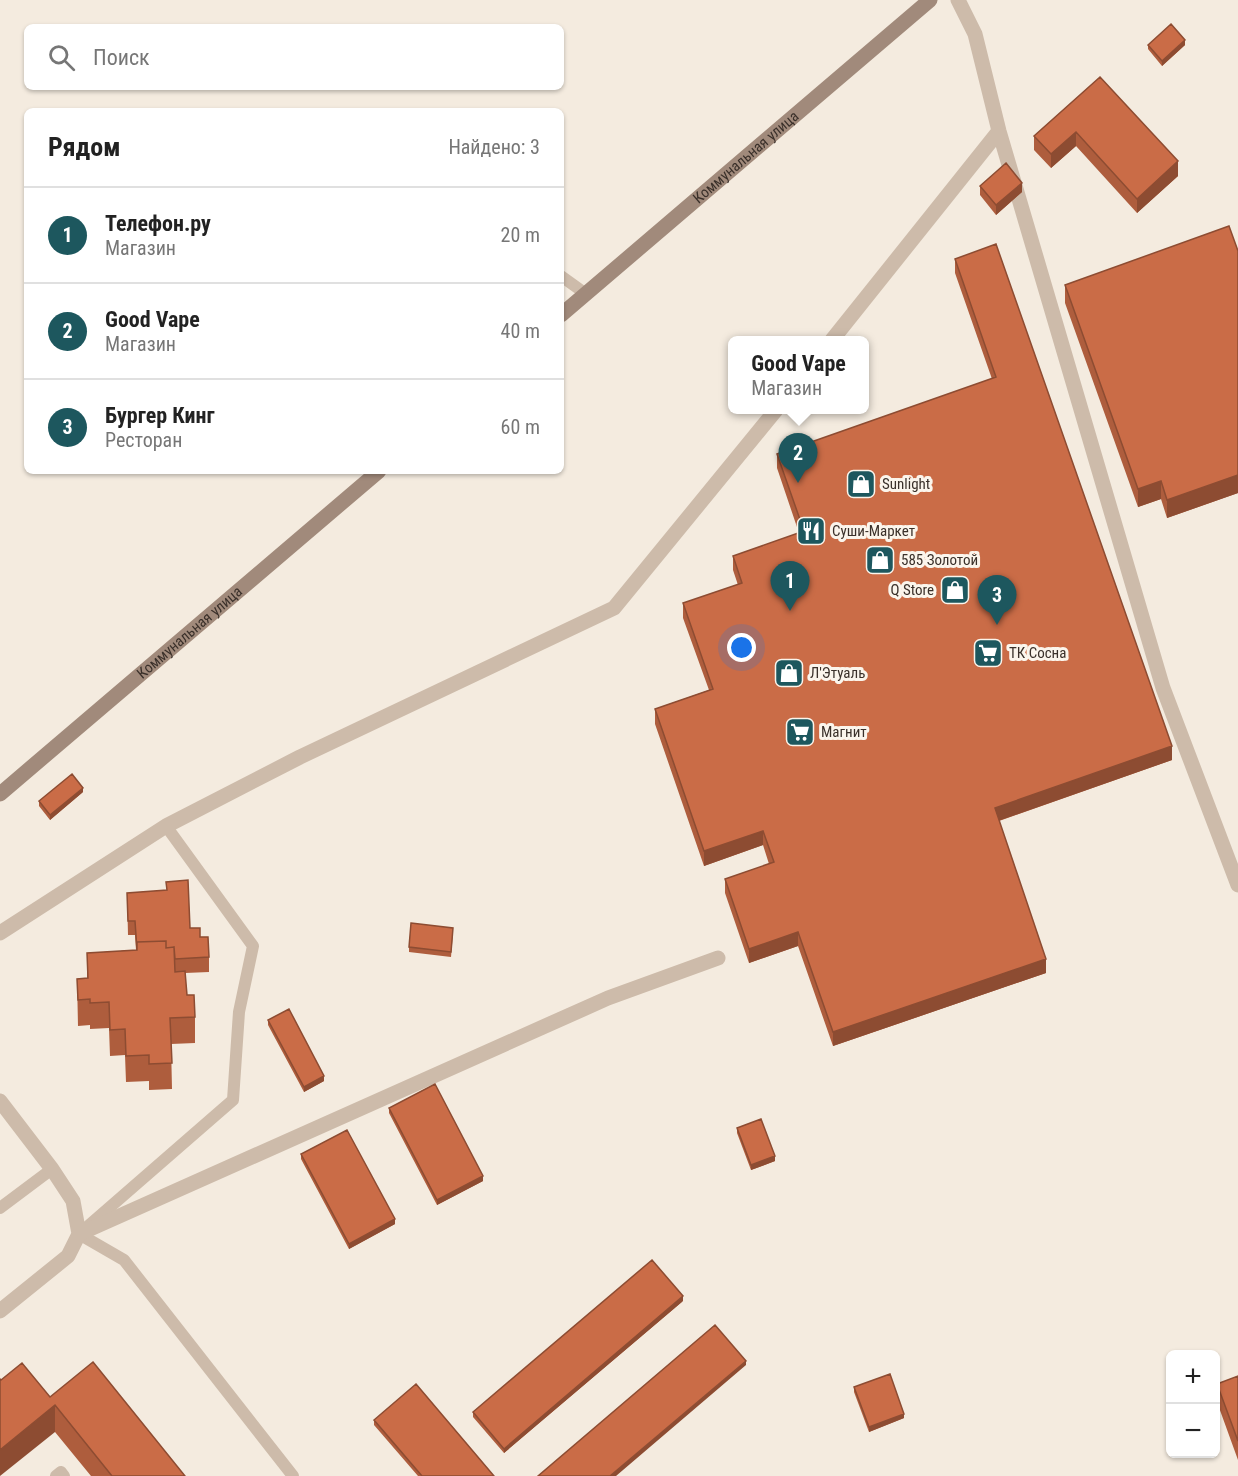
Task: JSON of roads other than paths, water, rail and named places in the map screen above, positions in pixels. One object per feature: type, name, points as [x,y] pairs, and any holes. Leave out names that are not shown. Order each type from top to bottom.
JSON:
[{"type":"main road","name":"Коммунальная улица","points":[[564,312],[930,0]]},
{"type":"main road","name":"Коммунальная улица","points":[[0,794],[369,474]]},
{"type":"street","points":[[958,0],[975,34],[999,131],[1163,688],[1238,885]]},
{"type":"street","points":[[835,336],[999,131]]},
{"type":"street","points":[[0,933],[166,826],[300,757],[614,608],[773,414]]},
{"type":"street","points":[[79,1234],[608,998],[718,958]]},
{"type":"street","points":[[0,1101],[52,1169],[73,1201],[79,1234],[68,1256],[0,1311]]},
{"type":"lane","points":[[564,278],[586,294]]},
{"type":"lane","points":[[166,826],[253,946],[239,1012],[233,1100],[79,1234],[124,1260],[293,1476]]},
{"type":"lane","points":[[0,1208],[52,1169]]},
{"type":"lane","points":[[56,1476],[61,1472],[64,1476]]},
{"type":"place","name":"Good Vape","points":[[798,483]]},
{"type":"place","name":"Sunlight","points":[[861,484]]},
{"type":"place","name":"Суши-Маркет","points":[[811,531]]},
{"type":"place","name":"585 Золотой","points":[[880,560]]},
{"type":"place","name":"Q Store","points":[[955,590]]},
{"type":"place","name":"Телефон.ру","points":[[790,611]]},
{"type":"place","name":"Бургер Кинг","points":[[997,625]]},
{"type":"place","name":"ТК Сосна","points":[[988,653]]},
{"type":"place","name":"Л'Этуаль","points":[[789,673]]},
{"type":"place","name":"Магнит","points":[[800,732]]}]
